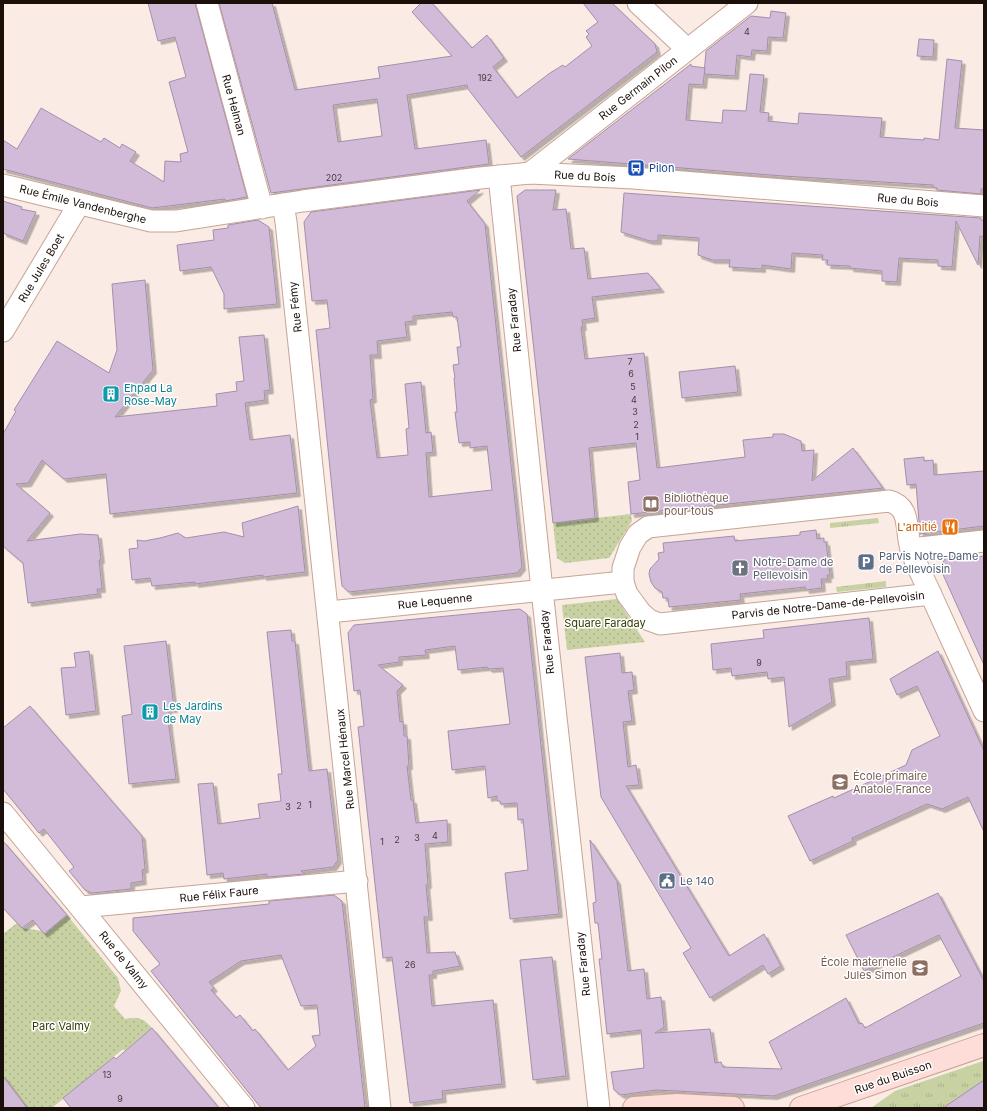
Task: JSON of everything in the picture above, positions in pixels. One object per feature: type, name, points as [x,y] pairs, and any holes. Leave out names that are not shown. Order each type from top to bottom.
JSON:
[{"type":"street","name":"Rue Helman","points":[[206,3],[262,208]]},
{"type":"street","points":[[638,3],[687,49]]},
{"type":"street","name":"Rue Germain Pilon","points":[[530,173],[747,3]]},
{"type":"street","name":"Rue du Bois","points":[[283,204],[530,173],[633,178],[984,206]]},
{"type":"street","name":"Rue Faraday","points":[[499,176],[542,590],[599,1108]]},
{"type":"street","name":"Rue Émile Vandenberghe","points":[[3,185],[138,219],[163,222],[283,204]]},
{"type":"street","name":"Rue Jules Boet","points":[[3,331],[79,204]]},
{"type":"street","name":"Rue Fémy","points":[[283,204],[306,411]]},
{"type":"street","name":"Rue Marcel Hénaux","points":[[306,411],[329,612],[380,1108]]},
{"type":"street","name":"Parvis de Notre-Dame-de-Pellevoisin","points":[[889,501],[895,502],[901,506],[904,512],[911,549],[931,594],[660,624],[649,620],[641,614],[627,594],[623,582],[623,568],[634,539],[648,527],[656,526],[889,501]]},
{"type":"street","points":[[911,549],[984,541]]},
{"type":"street","points":[[542,590],[623,582]]},
{"type":"street","name":"Rue Lequenne","points":[[329,612],[542,590]]},
{"type":"street","points":[[931,594],[984,711]]},
{"type":"street","name":"Rue de Valmy","points":[[3,813],[244,1108]]},
{"type":"street","name":"Rue Félix Faure","points":[[81,907],[357,881]]},
{"type":"street","name":"Rue du Buisson","points":[[801,1108],[984,1045]]},
{"type":"street","points":[[634,1108],[684,1105],[733,1108]]},
{"type":"green space","points":[[631,514],[632,521],[609,558],[565,563],[557,558],[553,523]]},
{"type":"green space","points":[[878,518],[879,523],[830,528],[830,523]]},
{"type":"green space","points":[[886,581],[886,587],[837,592],[836,587]]},
{"type":"green space","name":"Square Faraday","points":[[617,599],[645,642],[567,650],[562,605]]},
{"type":"green space","name":"Parc Valmy","points":[[67,915],[118,978],[121,991],[114,1006],[125,1019],[134,1018],[143,1020],[152,1028],[125,1051],[123,1049],[52,1108],[27,1108],[6,1080],[3,1082],[3,934],[17,923],[22,928],[42,931],[45,934]]},
{"type":"green space","points":[[983,1061],[984,1085],[982,1082],[943,1108],[871,1108],[895,1091]]},
{"type":"building","points":[[148,3],[195,3],[247,197],[225,201],[225,199],[152,208],[3,169],[3,140],[17,149],[41,108],[101,142],[104,138],[120,148],[122,144],[136,152],[130,161],[164,182],[165,161],[181,162],[180,154],[188,152],[169,82],[186,77],[175,37],[158,41]]},
{"type":"building","points":[[219,3],[272,3],[295,90],[380,78],[378,67],[452,56],[412,12],[421,3],[432,3],[472,48],[487,35],[504,58],[493,67],[517,98],[550,73],[563,65],[565,67],[592,46],[586,37],[589,34],[586,31],[598,22],[583,3],[612,3],[655,44],[657,52],[521,157],[468,89],[467,85],[407,95],[415,149],[486,140],[489,164],[271,193]],"holes":[[[377,99],[382,136],[338,142],[333,105]]]},
{"type":"building","points":[[771,11],[786,13],[783,38],[768,37],[767,51],[752,50],[751,57],[737,55],[735,76],[704,74],[706,51],[751,16],[770,18]]},
{"type":"building","points":[[919,39],[934,40],[933,57],[917,56]]},
{"type":"building","points":[[947,59],[962,61],[955,128],[984,130],[984,189],[981,189],[981,194],[937,190],[937,188],[933,187],[933,185],[783,176],[568,159],[691,64],[691,66],[705,68],[703,85],[689,84],[686,120],[722,123],[723,110],[746,111],[750,74],[764,75],[760,112],[769,113],[768,121],[798,124],[799,113],[882,118],[880,137],[924,140],[924,138],[939,140]]},
{"type":"building","points":[[480,190],[467,201],[485,224],[522,567],[517,573],[349,592],[342,586],[316,330],[330,328],[327,300],[312,301],[304,222],[311,212]],"holes":[[[452,312],[453,317],[457,317],[461,347],[457,347],[459,364],[453,365],[457,412],[455,412],[459,443],[470,442],[470,448],[487,446],[492,490],[429,497],[426,453],[433,452],[431,432],[426,433],[421,382],[405,384],[409,428],[406,429],[408,455],[377,458],[370,400],[373,399],[370,355],[378,355],[377,341],[407,337],[405,322],[413,321],[413,316]]]},
{"type":"building","points":[[525,190],[556,190],[553,210],[566,209],[571,249],[584,248],[588,279],[648,273],[661,289],[592,297],[595,318],[582,320],[583,327],[581,327],[585,359],[644,353],[657,468],[745,457],[743,440],[773,437],[773,434],[784,434],[801,441],[802,451],[814,450],[812,481],[853,448],[883,488],[631,514],[628,482],[640,480],[636,443],[589,448],[595,518],[553,523],[517,196]]},
{"type":"building","points":[[624,193],[981,218],[981,220],[984,220],[984,237],[980,236],[978,265],[956,221],[952,267],[938,266],[938,260],[899,258],[897,282],[882,281],[882,271],[850,268],[850,266],[827,265],[828,260],[822,260],[823,255],[792,253],[791,269],[762,265],[762,269],[729,267],[730,260],[712,260],[698,255],[699,238],[658,235],[658,241],[650,241],[621,232]]},
{"type":"building","points":[[3,201],[22,207],[21,209],[36,212],[23,241],[3,233]]},
{"type":"building","points":[[258,220],[269,227],[277,304],[224,309],[224,294],[211,267],[180,271],[177,245],[214,240],[213,230],[228,228],[228,225]]},
{"type":"building","points":[[145,280],[153,370],[115,417],[217,406],[216,394],[237,391],[236,382],[244,381],[239,337],[264,335],[270,390],[264,391],[265,400],[245,403],[250,440],[290,435],[297,493],[110,514],[106,474],[64,479],[42,460],[28,483],[16,484],[50,513],[27,541],[80,534],[98,535],[102,589],[97,589],[98,594],[28,603],[23,563],[3,546],[3,434],[16,411],[14,410],[57,341],[109,373],[117,350],[112,284]]},
{"type":"building","points":[[735,366],[738,392],[682,398],[679,372]]},
{"type":"building","points":[[924,457],[924,461],[933,460],[934,475],[984,471],[984,526],[920,534],[916,484],[907,485],[904,459]]},
{"type":"building","points":[[298,506],[305,572],[263,577],[263,575],[195,584],[195,582],[152,586],[150,578],[132,580],[129,549],[138,548],[137,540],[144,541],[178,533],[186,538],[224,532],[244,537],[242,523]]},
{"type":"building","name":"Notre-Dame de Pellevoisin","points":[[816,530],[817,539],[824,538],[824,542],[826,542],[830,575],[827,575],[828,579],[821,579],[822,588],[806,590],[805,587],[740,594],[741,600],[669,607],[668,598],[663,598],[662,592],[655,588],[651,582],[649,574],[650,569],[659,559],[658,553],[664,552],[663,543],[734,536],[735,541],[800,535],[800,532]]},
{"type":"building","points":[[965,555],[965,558],[984,556],[984,665],[940,568],[946,557]]},
{"type":"building","points":[[520,609],[527,614],[559,914],[510,919],[505,873],[528,870],[523,819],[518,820],[517,803],[501,804],[500,801],[497,801],[497,796],[488,798],[485,766],[452,770],[448,731],[510,724],[503,668],[489,669],[487,667],[458,670],[455,646],[425,650],[426,655],[399,657],[399,662],[378,665],[403,685],[397,691],[400,722],[403,721],[404,736],[407,736],[409,766],[407,766],[411,800],[413,800],[416,823],[447,820],[448,842],[425,844],[428,885],[426,885],[429,917],[424,917],[427,953],[455,952],[460,966],[433,971],[433,975],[429,975],[432,1006],[493,1000],[502,1084],[442,1091],[443,1099],[410,1103],[392,957],[383,958],[358,727],[364,726],[360,690],[354,691],[348,633],[354,625]]},
{"type":"building","points":[[869,618],[873,659],[846,662],[847,676],[829,679],[832,702],[789,727],[784,677],[768,679],[767,672],[732,676],[731,668],[713,670],[711,644],[764,638],[763,630]]},
{"type":"building","points":[[291,630],[292,641],[295,641],[309,771],[327,769],[338,860],[333,867],[301,871],[305,874],[267,877],[267,874],[224,879],[223,873],[207,875],[198,784],[213,783],[218,824],[260,818],[258,804],[281,801],[278,774],[282,774],[267,632]]},
{"type":"building","name":"Les Jardins de May","points":[[166,641],[174,709],[168,709],[169,727],[176,779],[129,784],[122,716],[132,714],[124,646]]},
{"type":"building","points":[[89,651],[96,711],[66,715],[61,668],[76,667],[74,653]]},
{"type":"building","points":[[938,651],[984,751],[984,832],[968,797],[942,809],[927,804],[852,838],[853,841],[810,861],[788,816],[833,796],[834,798],[906,765],[912,750],[940,736],[917,686],[897,695],[890,679]]},
{"type":"building","points":[[620,653],[622,673],[632,672],[634,690],[628,691],[632,721],[623,722],[628,767],[636,765],[639,785],[626,786],[729,956],[764,934],[781,966],[768,974],[763,965],[710,998],[683,953],[691,948],[601,797],[585,657]]},
{"type":"building","points":[[30,706],[142,836],[145,869],[142,870],[143,881],[131,883],[131,889],[92,893],[85,890],[69,871],[74,867],[44,829],[39,833],[3,789],[3,728]]},
{"type":"building","points":[[590,840],[617,881],[628,971],[644,969],[647,999],[661,997],[664,1027],[655,1033],[710,1029],[715,1063],[721,1062],[723,1067],[782,1069],[769,1042],[846,998],[859,1024],[862,1023],[865,1028],[961,976],[939,935],[864,971],[846,935],[938,893],[984,981],[984,1023],[774,1096],[656,1090],[621,1095],[614,1090],[611,1072],[644,1068],[641,1030],[607,1034],[599,959],[602,959],[598,923],[595,923],[593,903],[596,902]]},
{"type":"building","points":[[3,841],[67,915],[44,934],[33,920],[22,928],[3,908]]},
{"type":"building","points":[[334,895],[342,901],[365,1108],[261,1108],[151,971],[160,964],[133,931],[133,918],[269,904],[269,901]],"holes":[[[281,955],[301,1006],[317,1005],[320,1035],[312,1036],[316,1046],[288,1070],[255,1029],[253,1031],[240,1015],[236,1018],[211,990],[214,988],[209,982],[241,961]]]},
{"type":"building","points":[[552,957],[566,1076],[533,1080],[520,960]]},
{"type":"building","points":[[152,1028],[219,1108],[71,1108],[63,1098],[114,1057],[116,1059]]},
{"type":"building","points":[[3,1076],[27,1108],[3,1108]]},
{"type":"building","points":[[984,1080],[984,1108],[943,1108]]},
{"type":"place","name":"Pilon","points":[[636,168]]},
{"type":"place","name":"Ehpad La Rose-May","points":[[111,394]]},
{"type":"place","name":"Bibliothèque pour tous","points":[[651,504]]},
{"type":"place","name":"L'amitié","points":[[950,527]]},
{"type":"place","name":"Parvis Notre-Dame de Pellevoisin","points":[[866,562]]},
{"type":"place","name":"Notre-Dame de Pellevoisin","points":[[740,568]]},
{"type":"place","name":"Les Jardins de May","points":[[150,712]]},
{"type":"place","name":"École primaire Anatole France","points":[[840,782]]},
{"type":"place","name":"Le 140","points":[[667,881]]},
{"type":"place","name":"École maternelle Jules Simon","points":[[920,968]]}]
